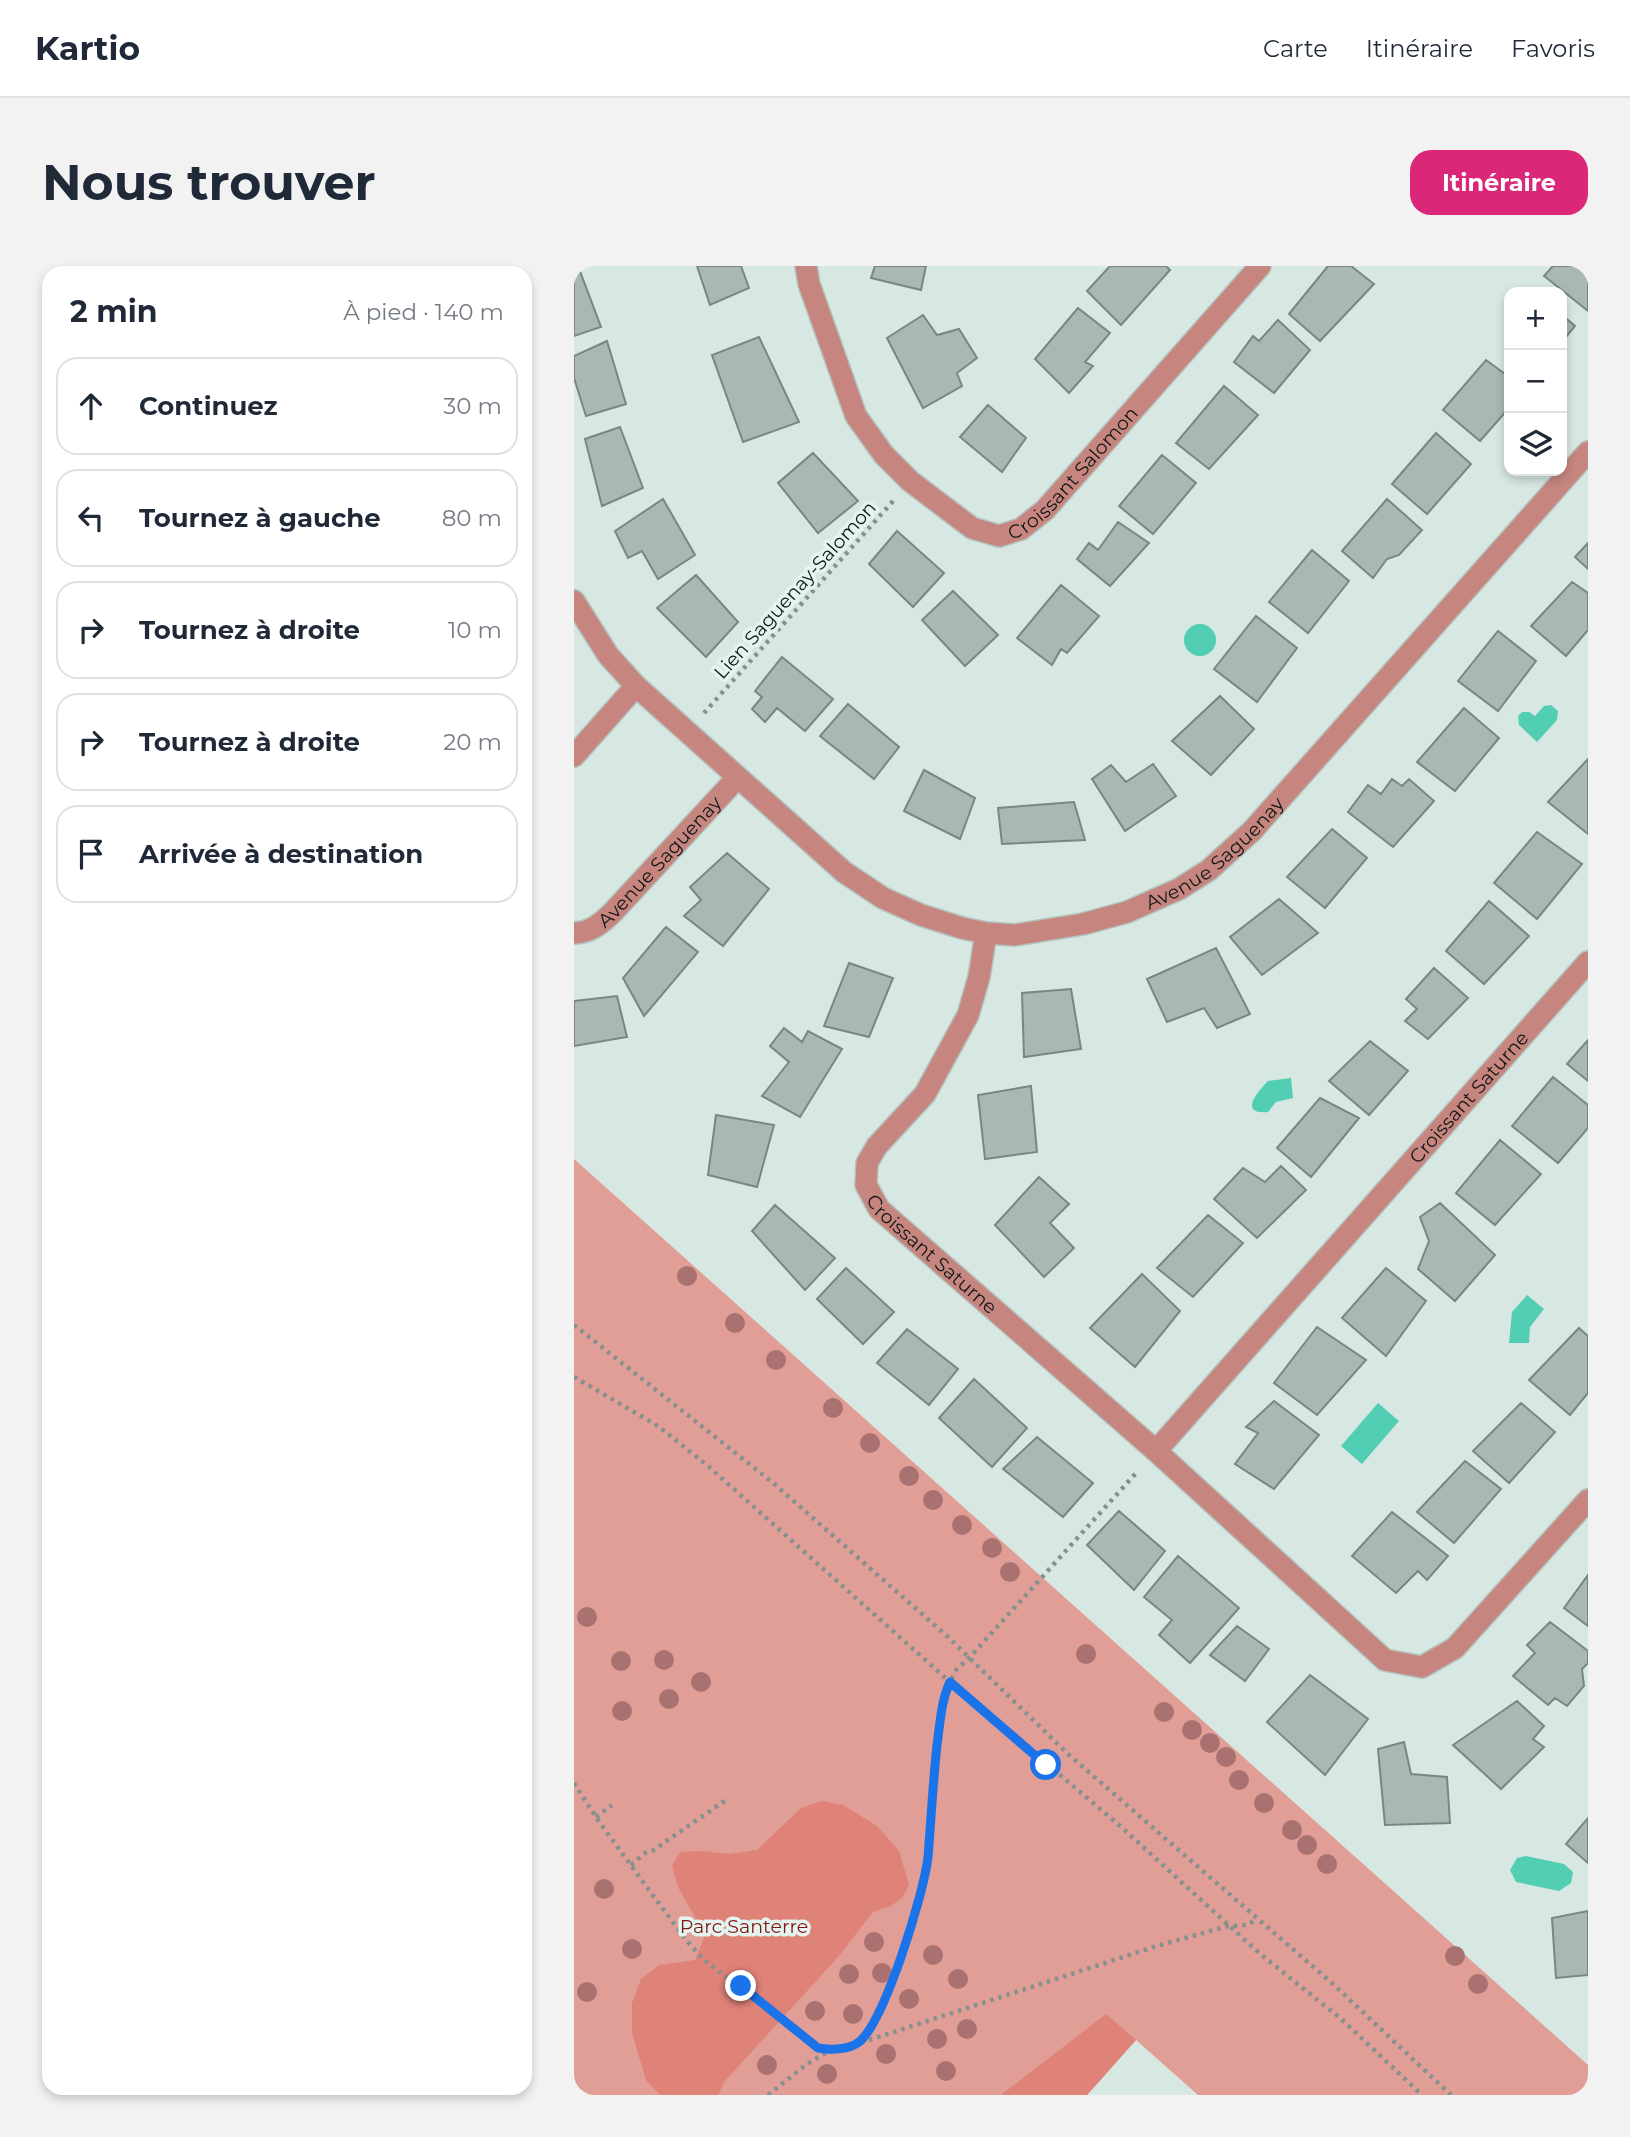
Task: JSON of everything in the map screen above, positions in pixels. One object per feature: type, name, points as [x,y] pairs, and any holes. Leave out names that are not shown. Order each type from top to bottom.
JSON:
[{"type":"street","name":"Croissant Salomon","points":[[806,266],[808,284],[856,415],[884,455],[910,481],[972,528],[999,536],[1021,529],[1045,510],[1260,266]]},
{"type":"street","name":"Avenue Saguenay","points":[[574,601],[608,655],[636,686],[844,872],[883,898],[921,915],[986,933],[1027,933],[1083,924],[1128,912],[1179,889],[1209,870],[1252,831],[1588,452]]},
{"type":"street","points":[[574,756],[636,686]]},
{"type":"street","name":"Avenue Saguenay","points":[[574,933],[579,934],[606,919],[737,778]]},
{"type":"street","name":"Croissant Saturne","points":[[986,933],[979,977],[968,1016],[925,1094],[877,1146],[867,1163],[866,1185],[879,1209],[1156,1451],[1385,1660],[1422,1667],[1455,1648],[1588,1500]]},
{"type":"street","name":"Croissant Saturne","points":[[1156,1451],[1588,962]]},
{"type":"path","name":"Lien Saguenay-Salomon","points":[[701,717],[910,481]]},
{"type":"path","points":[[574,1325],[772,1482],[969,1658],[1068,1754],[1333,1984],[1451,2095]]},
{"type":"path","points":[[574,1377],[658,1426],[698,1458],[950,1682],[1118,1825],[1228,1926],[1339,2017],[1422,2095]]},
{"type":"path","points":[[857,2044],[879,2014],[890,1988],[927,1861],[940,1720],[946,1690],[956,1670],[1137,1472]]},
{"type":"path","points":[[574,1783],[631,1865],[703,1959],[756,1996],[818,2048],[831,2050]]},
{"type":"path","points":[[631,1865],[726,1800]]},
{"type":"path","points":[[596,1816],[612,1805]]},
{"type":"path","points":[[768,2095],[807,2064],[831,2050],[857,2044],[1157,1946],[1228,1926],[1247,1925],[1257,1919]]},
{"type":"green space","name":"Parc Santerre","points":[[574,1159],[1588,2065],[1588,2095],[1198,2095],[1136,2040],[1087,2095],[574,2095]]},
{"type":"green space","name":"Parc Santerre","points":[[821,1801],[843,1805],[877,1826],[899,1851],[909,1885],[903,1897],[891,1906],[873,1912],[839,1956],[725,2081],[718,2095],[660,2095],[646,2080],[632,2033],[632,2003],[641,1979],[659,1965],[695,1960],[705,1935],[678,1887],[672,1866],[680,1852],[729,1854],[757,1850],[801,1808]]},
{"type":"green space","points":[[1106,2014],[1136,2040],[1087,2095],[1001,2095]]},
{"type":"shaded area","points":[[1200,624],[1212,628],[1216,640],[1212,652],[1200,656],[1188,652],[1184,640],[1188,628]]},
{"type":"shaded area","points":[[1551,705],[1558,711],[1557,720],[1537,742],[1519,725],[1518,716],[1522,712],[1529,712],[1535,716],[1544,706]]},
{"type":"shaded area","points":[[1291,1078],[1293,1098],[1276,1102],[1268,1112],[1254,1110],[1253,1101],[1268,1081]]},
{"type":"shaded area","points":[[1527,1295],[1544,1309],[1530,1327],[1529,1343],[1509,1343],[1512,1312]]},
{"type":"shaded area","points":[[1378,1403],[1399,1421],[1362,1464],[1341,1446]]},
{"type":"shaded area","points":[[1526,1856],[1564,1864],[1573,1872],[1571,1883],[1559,1891],[1516,1882],[1510,1870],[1517,1858]]},
{"type":"building","points":[[578,266],[601,327],[574,336],[574,267]]},
{"type":"building","points":[[697,266],[741,266],[749,288],[710,305]]},
{"type":"building","points":[[875,266],[926,266],[921,290],[871,278]]},
{"type":"building","points":[[1110,266],[1166,266],[1170,270],[1121,325],[1087,291]]},
{"type":"building","points":[[1328,266],[1351,266],[1374,284],[1320,341],[1289,314]]},
{"type":"building","points":[[1553,266],[1588,266],[1588,311],[1567,294],[1567,287],[1558,287],[1544,276]]},
{"type":"building","points":[[1078,308],[1110,333],[1085,362],[1093,366],[1069,393],[1035,359]]},
{"type":"building","points":[[923,315],[937,335],[959,329],[977,358],[957,373],[962,386],[923,408],[887,338]]},
{"type":"building","points":[[1567,319],[1575,326],[1567,336]]},
{"type":"building","points":[[1278,320],[1310,350],[1274,393],[1234,362],[1253,336],[1259,341]]},
{"type":"building","points":[[759,337],[799,422],[743,442],[712,355]]},
{"type":"building","points":[[607,341],[626,404],[586,416],[574,378],[574,356]]},
{"type":"building","points":[[1486,360],[1504,373],[1504,414],[1480,441],[1443,410]]},
{"type":"building","points":[[1224,386],[1258,415],[1209,469],[1176,443]]},
{"type":"building","points":[[988,405],[1026,438],[1002,472],[960,437]]},
{"type":"building","points":[[620,427],[643,488],[602,506],[585,439]]},
{"type":"building","points":[[1436,433],[1471,464],[1427,514],[1392,484]]},
{"type":"building","points":[[813,453],[858,501],[818,533],[778,483]]},
{"type":"building","points":[[1162,455],[1196,483],[1153,534],[1119,506]]},
{"type":"building","points":[[663,499],[695,555],[658,579],[642,551],[628,558],[615,531]]},
{"type":"building","points":[[1387,499],[1422,530],[1399,555],[1387,559],[1373,578],[1342,551]]},
{"type":"building","points":[[1118,522],[1149,543],[1110,586],[1077,559],[1089,543],[1098,550]]},
{"type":"building","points":[[897,531],[944,573],[913,607],[869,564]]},
{"type":"building","points":[[1588,543],[1588,569],[1575,557]]},
{"type":"building","points":[[1312,550],[1349,581],[1308,633],[1269,602]]},
{"type":"building","points":[[696,575],[738,622],[706,657],[657,608]]},
{"type":"building","points":[[1572,582],[1588,593],[1588,630],[1566,656],[1531,626]]},
{"type":"building","points":[[1061,585],[1099,616],[1067,653],[1061,649],[1052,665],[1017,638]]},
{"type":"building","points":[[953,591],[998,635],[965,666],[922,620]]},
{"type":"building","points":[[1256,616],[1297,648],[1257,702],[1214,669]]},
{"type":"building","points":[[1498,631],[1536,661],[1498,711],[1458,681]]},
{"type":"building","points":[[782,657],[833,699],[805,731],[777,708],[765,722],[752,709],[762,697],[755,691]]},
{"type":"building","points":[[1220,696],[1254,729],[1211,775],[1172,741]]},
{"type":"building","points":[[848,704],[899,747],[874,779],[820,736]]},
{"type":"building","points":[[1464,708],[1499,738],[1455,791],[1417,762]]},
{"type":"building","points":[[1588,759],[1588,834],[1548,802]]},
{"type":"building","points":[[1153,764],[1176,796],[1125,831],[1092,779],[1111,765],[1126,782]]},
{"type":"building","points":[[924,770],[975,798],[960,839],[904,811]]},
{"type":"building","points":[[1392,779],[1402,786],[1409,779],[1434,801],[1393,847],[1348,812],[1368,785],[1381,794]]},
{"type":"building","points":[[1074,802],[1085,840],[1002,844],[998,808]]},
{"type":"building","points":[[1332,829],[1367,858],[1325,908],[1287,877]]},
{"type":"building","points":[[1537,832],[1582,864],[1537,919],[1494,883]]},
{"type":"building","points":[[727,853],[769,889],[723,946],[684,916],[701,900],[690,887]]},
{"type":"building","points":[[1279,899],[1318,933],[1262,975],[1230,937]]},
{"type":"building","points":[[1489,901],[1529,936],[1484,984],[1446,951]]},
{"type":"building","points":[[666,927],[698,952],[644,1016],[623,978]]},
{"type":"building","points":[[1216,948],[1250,1014],[1217,1028],[1204,1008],[1167,1022],[1147,979]]},
{"type":"building","points":[[849,963],[893,978],[869,1037],[824,1026]]},
{"type":"building","points":[[1434,968],[1468,998],[1428,1039],[1405,1021],[1417,1009],[1406,999]]},
{"type":"building","points":[[1071,989],[1081,1049],[1024,1057],[1022,993]]},
{"type":"building","points":[[617,996],[627,1037],[574,1046],[574,1001]]},
{"type":"building","points":[[784,1028],[802,1042],[808,1031],[842,1049],[800,1117],[762,1096],[789,1062],[770,1046]]},
{"type":"building","points":[[1588,1040],[1588,1081],[1567,1064]]},
{"type":"building","points":[[1370,1041],[1408,1071],[1369,1115],[1329,1081]]},
{"type":"building","points":[[1553,1077],[1588,1105],[1588,1128],[1558,1163],[1512,1126]]},
{"type":"building","points":[[1031,1086],[1037,1152],[985,1159],[978,1095]]},
{"type":"building","points":[[1320,1098],[1359,1118],[1311,1177],[1277,1148]]},
{"type":"building","points":[[716,1115],[774,1125],[757,1187],[708,1175]]},
{"type":"building","points":[[1500,1140],[1541,1174],[1495,1225],[1456,1193]]},
{"type":"building","points":[[1281,1166],[1306,1190],[1257,1238],[1214,1199],[1243,1168],[1265,1182]]},
{"type":"building","points":[[1039,1177],[1069,1204],[1050,1223],[1074,1248],[1044,1277],[995,1225]]},
{"type":"building","points":[[1440,1203],[1495,1255],[1455,1301],[1418,1269],[1429,1241],[1420,1217]]},
{"type":"building","points":[[775,1205],[835,1258],[805,1290],[752,1231]]},
{"type":"building","points":[[1208,1215],[1243,1243],[1193,1297],[1157,1268]]},
{"type":"building","points":[[846,1268],[894,1312],[863,1344],[817,1299]]},
{"type":"building","points":[[1386,1268],[1426,1301],[1386,1356],[1342,1318]]},
{"type":"building","points":[[1142,1274],[1180,1311],[1135,1367],[1090,1328]]},
{"type":"building","points":[[1317,1327],[1366,1360],[1317,1415],[1274,1383]]},
{"type":"building","points":[[1579,1328],[1588,1336],[1588,1393],[1570,1415],[1529,1380]]},
{"type":"building","points":[[907,1329],[958,1369],[929,1405],[877,1363]]},
{"type":"building","points":[[974,1379],[1027,1428],[992,1467],[939,1418]]},
{"type":"building","points":[[1274,1401],[1319,1435],[1274,1489],[1235,1464],[1258,1433],[1246,1427]]},
{"type":"building","points":[[1521,1403],[1555,1432],[1509,1483],[1473,1451]]},
{"type":"building","points":[[1037,1437],[1093,1483],[1063,1517],[1003,1469]]},
{"type":"building","points":[[1465,1461],[1501,1489],[1454,1543],[1417,1512]]},
{"type":"building","points":[[1119,1511],[1165,1551],[1134,1590],[1087,1545]]},
{"type":"building","points":[[1392,1512],[1448,1556],[1427,1580],[1418,1571],[1396,1593],[1352,1556]]},
{"type":"building","points":[[1178,1556],[1239,1608],[1190,1663],[1159,1635],[1172,1620],[1144,1597]]},
{"type":"building","points":[[1588,1575],[1588,1626],[1564,1608]]},
{"type":"building","points":[[1550,1622],[1588,1651],[1588,1663],[1582,1669],[1584,1686],[1567,1706],[1555,1698],[1548,1705],[1513,1676],[1535,1653],[1527,1645]]},
{"type":"building","points":[[1237,1626],[1269,1649],[1245,1681],[1210,1655]]},
{"type":"building","points":[[1310,1675],[1368,1719],[1325,1775],[1267,1722]]},
{"type":"building","points":[[1517,1701],[1544,1726],[1533,1739],[1544,1747],[1501,1789],[1453,1745]]},
{"type":"building","points":[[1404,1742],[1411,1774],[1447,1777],[1450,1823],[1385,1825],[1378,1749]]},
{"type":"building","points":[[1588,1818],[1588,1863],[1566,1844]]},
{"type":"building","points":[[1588,1911],[1588,1975],[1556,1978],[1552,1918]]},
{"type":"route","points":[[741,1986],[818,2048],[831,2050],[857,2044],[866,2034],[879,2014],[890,1988],[927,1861],[940,1720],[950,1682],[1046,1765]]}]
